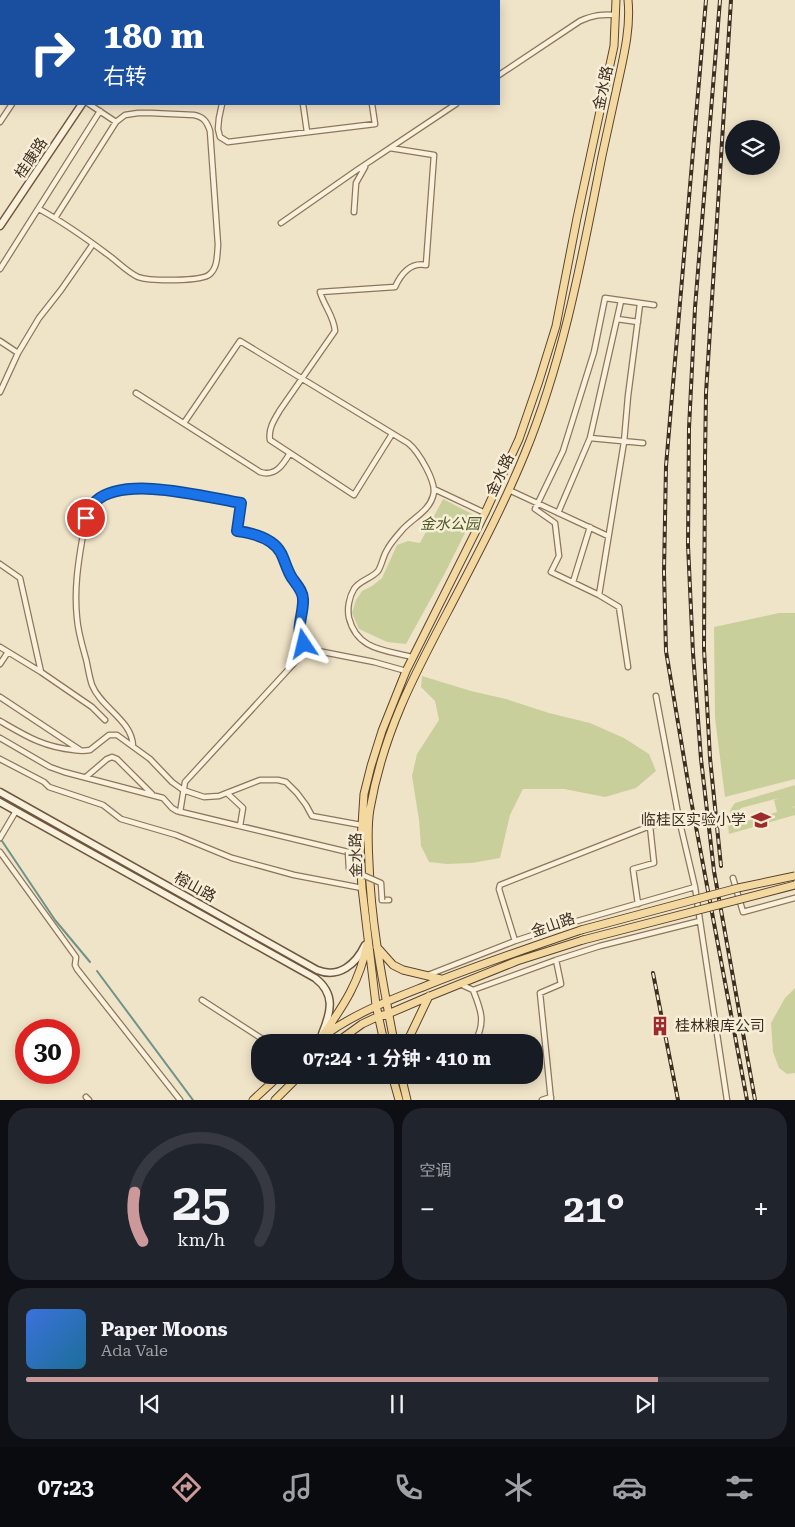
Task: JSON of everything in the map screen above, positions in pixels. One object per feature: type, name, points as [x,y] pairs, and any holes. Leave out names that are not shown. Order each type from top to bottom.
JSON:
[{"type":"main road","name":"金水路","points":[[382,1034],[376,1005],[362,888],[360,856],[364,794],[388,714],[406,670],[485,513],[519,439],[556,326],[614,46],[616,0]]},
{"type":"main road","name":"金水路","points":[[392,1034],[377,947],[369,877],[369,812],[377,776],[387,740],[406,693],[420,662],[467,575],[509,490],[541,410],[561,347],[577,281],[625,50],[628,0]]},
{"type":"main road","name":"桂康路","points":[[0,226],[81,105]]},
{"type":"main road","name":"榕山路","points":[[0,792],[324,973],[339,972],[354,962],[359,957],[368,937]]},
{"type":"main road","name":"榕山路","points":[[0,802],[315,978],[325,988],[330,1003],[327,1021],[320,1034]]},
{"type":"main road","name":"金山路","points":[[326,1034],[352,1017],[376,1005],[441,979],[580,930],[738,888],[795,876]]},
{"type":"main road","name":"金山路","points":[[348,1034],[362,1024],[379,1016],[388,1014],[517,960],[583,940],[795,885]]},
{"type":"main road","points":[[322,1034],[349,996],[364,958],[368,937]]},
{"type":"main road","points":[[377,947],[394,965],[403,970],[441,979]]},
{"type":"main road","points":[[411,1034],[429,996]]},
{"type":"main road","points":[[253,1100],[270,1084]]},
{"type":"main road","points":[[275,1100],[291,1084]]},
{"type":"main road","points":[[396,1084],[402,1098]]},
{"type":"main road","points":[[401,1084],[402,1098]]},
{"type":"street","points":[[500,74],[580,21],[600,14],[616,15]]},
{"type":"street","points":[[0,122],[11,105]]},
{"type":"street","points":[[91,105],[116,122]]},
{"type":"street","points":[[222,105],[218,130],[220,136],[228,142],[375,124],[372,105]]},
{"type":"street","points":[[303,105],[306,132]]},
{"type":"street","points":[[282,223],[454,105]]},
{"type":"street","points":[[0,269],[100,111]]},
{"type":"street","points":[[39,209],[93,244],[138,277],[153,279],[197,279],[206,277],[212,273],[216,263],[218,245],[210,131],[207,124],[201,116],[194,115],[151,112],[125,115],[116,122],[55,218]]},
{"type":"street","points":[[390,148],[434,155],[426,265],[419,264],[408,268],[400,277],[395,287],[320,292],[334,322],[334,331],[280,410],[270,431],[270,440],[354,494],[392,434]]},
{"type":"street","points":[[354,212],[356,183],[359,174],[367,164]]},
{"type":"street","points":[[0,392],[18,353],[40,318],[93,244]]},
{"type":"street","points":[[628,667],[619,607],[599,595],[551,572],[559,556],[555,523],[535,509],[563,451],[594,352],[604,298],[654,305]]},
{"type":"street","points":[[558,513],[590,438],[620,301]]},
{"type":"street","points":[[599,595],[624,442],[640,304]]},
{"type":"street","points":[[617,319],[638,322]]},
{"type":"street","points":[[0,341],[18,353]]},
{"type":"street","points":[[184,423],[240,341],[415,449],[424,463],[434,489],[434,495],[424,509],[390,544],[377,572],[356,587],[352,593],[348,614],[351,628],[364,643],[412,657]]},
{"type":"street","points":[[136,393],[264,474],[274,472],[280,468],[290,453]]},
{"type":"street","points":[[590,438],[643,443]]},
{"type":"street","points":[[133,746],[133,739],[128,728],[92,685],[77,620],[77,571],[89,509],[104,496],[121,491],[155,488],[241,503],[237,531],[258,536],[276,547],[280,551],[291,577],[301,592],[303,600],[301,640],[309,648],[318,651],[406,670]]},
{"type":"street","points":[[434,489],[485,513]]},
{"type":"street","points":[[509,490],[608,536]]},
{"type":"street","points":[[573,582],[590,527]]},
{"type":"street","points":[[0,564],[20,578],[41,672]]},
{"type":"street","points":[[0,647],[92,706],[105,720]]},
{"type":"street","points":[[180,812],[184,782],[309,648]]},
{"type":"street","points":[[0,664],[8,652]]},
{"type":"street","points":[[656,696],[694,887],[728,1100]]},
{"type":"street","points":[[0,697],[81,751]]},
{"type":"street","points":[[0,721],[45,745],[60,749],[90,750],[112,734],[117,734],[150,759],[172,782],[183,790],[204,797],[219,796],[260,780],[286,782],[297,793],[312,816],[361,825]]},
{"type":"street","points":[[0,738],[50,767],[163,798],[172,808],[180,812],[348,852],[349,869],[381,883],[382,900],[389,900]]},
{"type":"street","points":[[86,777],[107,759],[110,757],[114,758],[154,796]]},
{"type":"street","points":[[0,759],[44,782],[48,787],[102,805],[121,819],[176,835],[232,858],[294,875],[362,888]]},
{"type":"street","points":[[227,793],[243,808],[240,826]]},
{"type":"street","points":[[0,838],[16,811]]},
{"type":"street","points":[[515,941],[499,889],[500,885],[650,826],[679,818]]},
{"type":"street","points":[[638,904],[632,869],[654,863],[650,826]]},
{"type":"street","points":[[0,852],[76,957],[75,965],[77,969],[180,1100]]},
{"type":"street","points":[[733,878],[743,912],[795,898]]},
{"type":"street","points":[[425,976],[515,941],[560,926],[694,887]]},
{"type":"street","points":[[460,984],[473,990],[600,946],[700,921]]},
{"type":"street","points":[[542,1100],[551,1098],[540,993],[561,984],[556,960]]},
{"type":"street","points":[[473,990],[481,1013],[481,1027],[478,1034]]},
{"type":"street","points":[[202,1000],[255,1034]]},
{"type":"green space","name":"金水公园","points":[[443,499],[474,515],[406,644],[387,642],[359,629],[352,613],[356,600],[362,591],[382,578],[397,545],[408,541],[420,543]]},
{"type":"green space","points":[[779,613],[795,613],[795,779],[725,797],[715,718],[714,627]]},
{"type":"green space","points":[[422,676],[590,723],[624,738],[649,754],[656,771],[636,788],[605,797],[564,789],[523,789],[510,815],[500,858],[472,863],[447,864],[429,862],[421,846],[412,776],[417,754],[439,720],[435,701],[421,687]]},
{"type":"green space","points":[[795,785],[795,806],[792,808],[795,807],[795,815],[729,834],[728,825],[733,824],[730,813],[735,803]],"holes":[[[779,798],[774,800],[777,812],[744,822],[738,818],[737,813],[741,808]]]},
{"type":"green space","points":[[795,988],[795,1073],[787,1074],[779,1068],[773,1052],[771,1023],[785,998]]},
{"type":"waterway","points":[[2,841],[55,920],[90,962]]},
{"type":"waterway","points":[[97,971],[193,1100]]},
{"type":"railway","points":[[706,0],[666,466],[664,572],[666,651],[691,800],[747,1100]]},
{"type":"railway","points":[[720,0],[695,308],[689,428],[688,545],[693,653],[701,759],[714,871],[755,1100]]},
{"type":"railway","points":[[721,866],[710,758],[704,649],[705,460],[706,393],[731,0]]},
{"type":"railway","points":[[653,973],[678,1100]]},
{"type":"place","name":"临桂区实验小学","points":[[761,820]]},
{"type":"place","name":"桂林粮库公司","points":[[660,1026]]},
{"type":"route","points":[[86,518],[89,509],[98,499],[133,489],[155,488],[241,503],[237,531],[258,536],[276,547],[280,551],[291,577],[303,596],[300,635],[304,644]]}]
